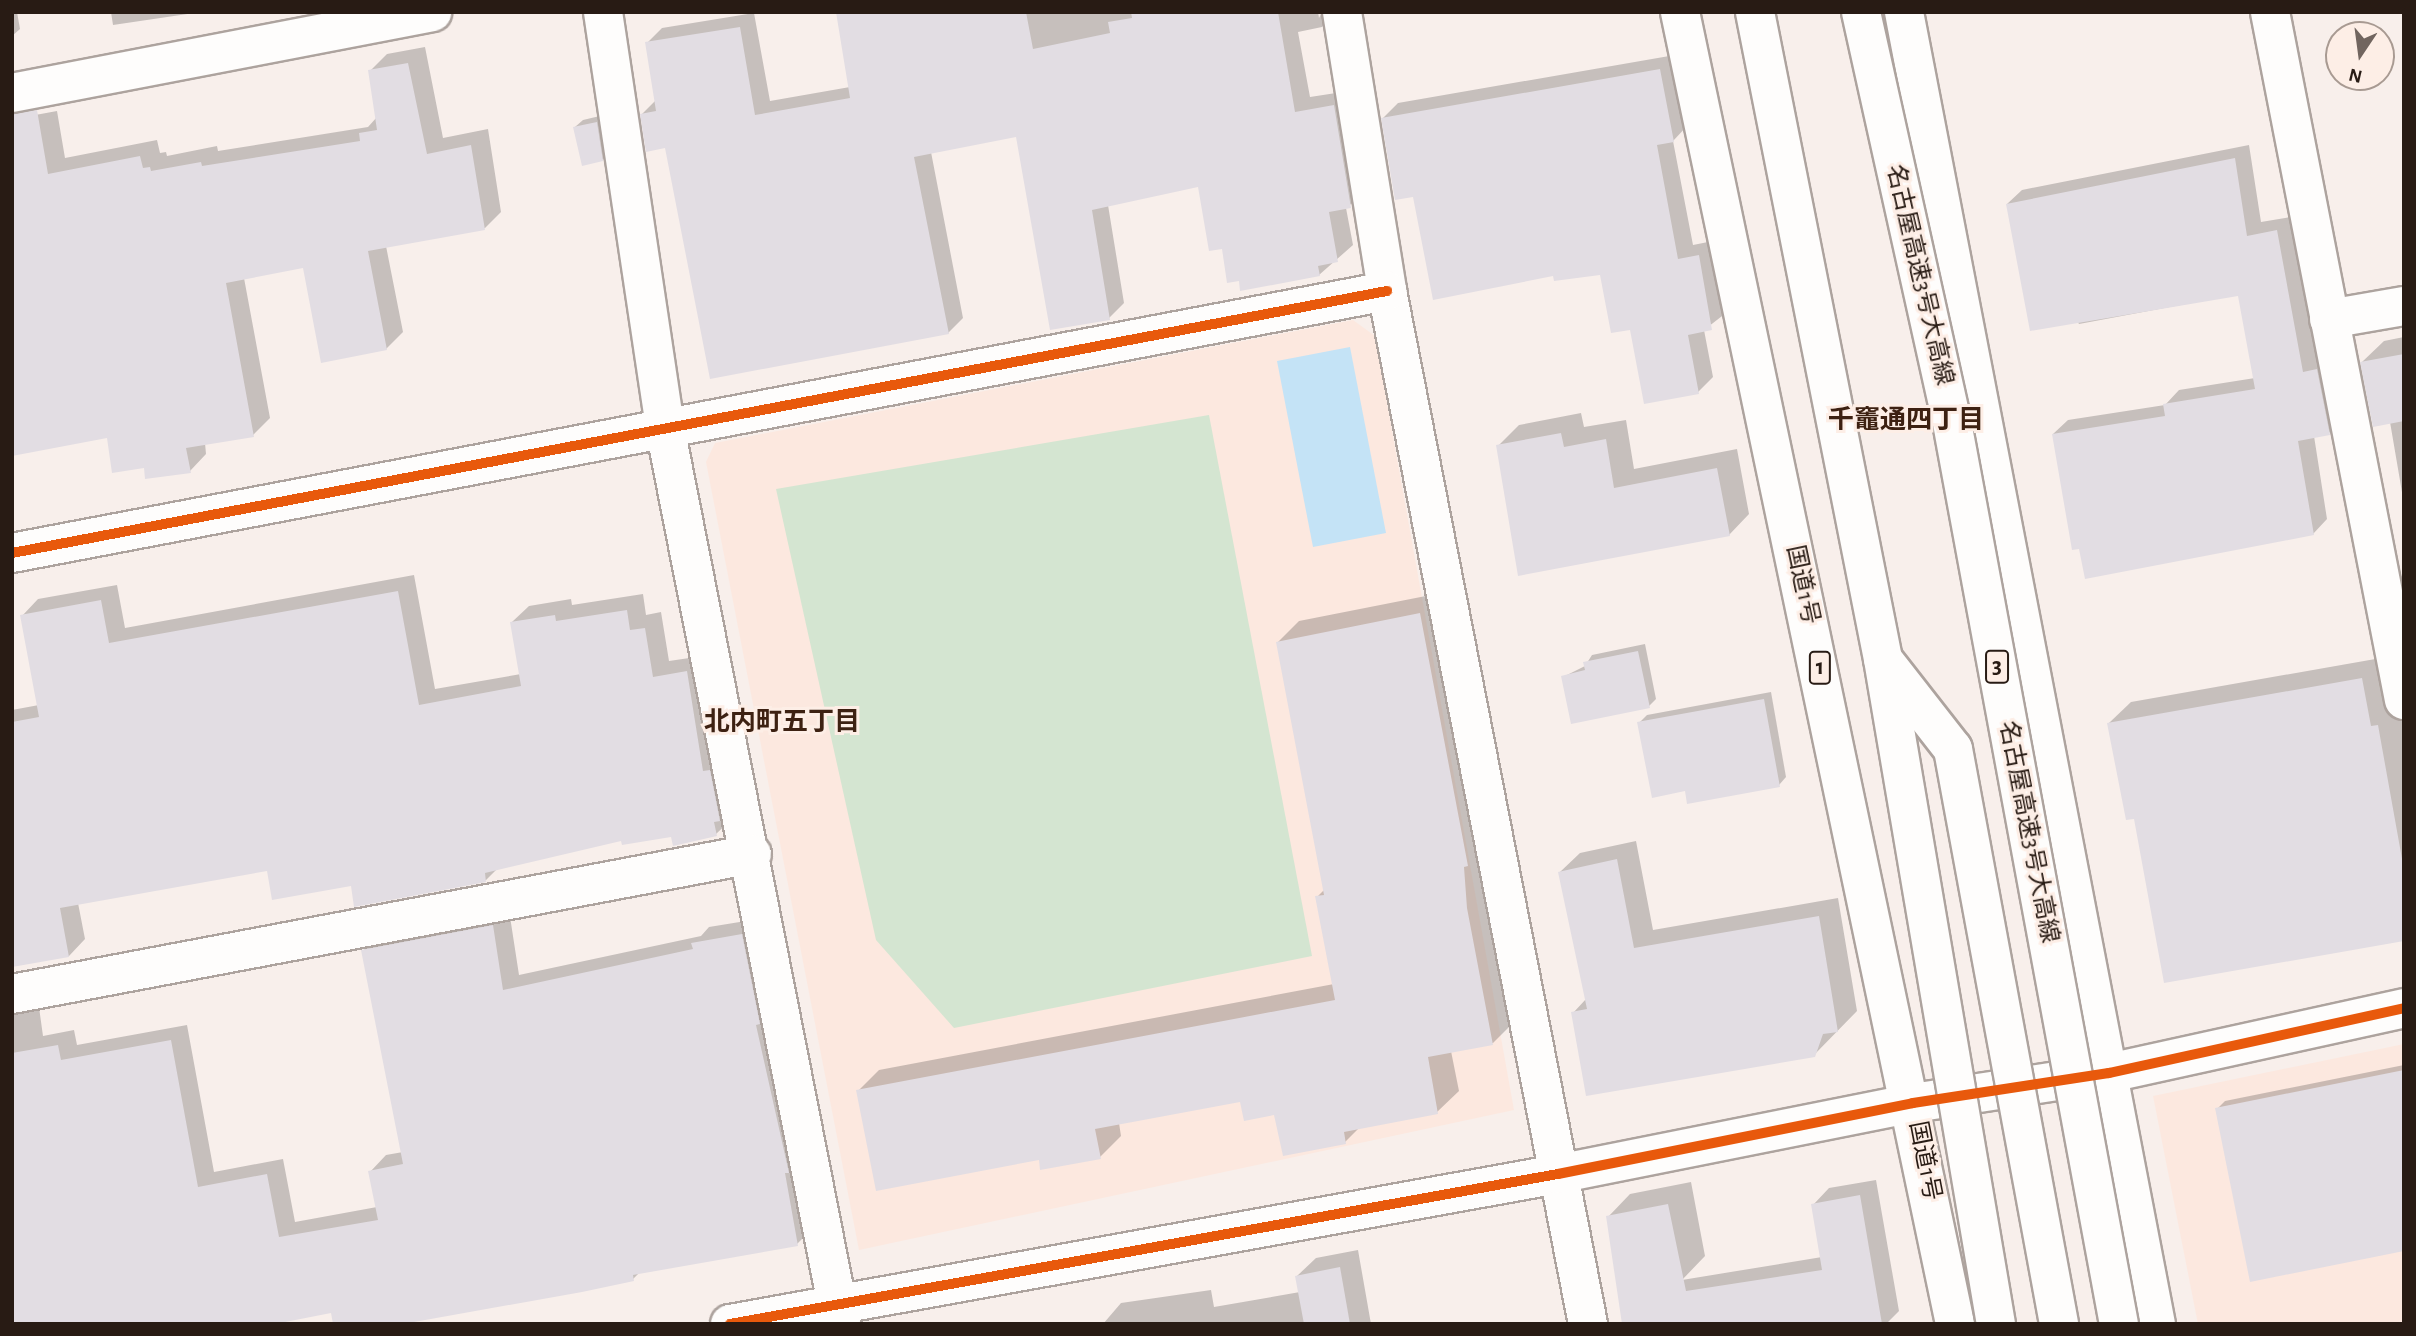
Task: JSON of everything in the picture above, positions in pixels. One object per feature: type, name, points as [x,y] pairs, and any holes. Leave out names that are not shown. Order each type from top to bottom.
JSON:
[{"type":"main road","points":[[12,93],[432,12]]},
{"type":"main road","points":[[603,12],[665,429],[752,854],[839,1314]]},
{"type":"main road","points":[[1342,12],[1387,291],[1588,1324]]},
{"type":"main road","name":"国道1号","points":[[1680,12],[1913,1103],[1955,1324]]},
{"type":"main road","points":[[1755,12],[1883,659],[1996,1324]]},
{"type":"main road","name":"名古屋高速3号大高線","points":[[1861,12],[1951,417],[2119,1324]]},
{"type":"main road","points":[[1904,12],[2156,1324]]},
{"type":"main road","points":[[2270,12],[2404,700]]},
{"type":"main road","points":[[12,553],[1387,291]]},
{"type":"main road","points":[[2329,319],[2404,306]]},
{"type":"main road","points":[[1883,659],[1953,749],[2059,1324]]},
{"type":"main road","points":[[12,994],[752,854]]},
{"type":"main road","points":[[730,1324],[839,1314],[1913,1103],[2109,1073],[2404,1008]]},
{"type":"shaded area","points":[[1353,320],[1375,336],[1514,1110],[859,1250],[706,462],[715,443]]},
{"type":"shaded area","points":[[2404,1044],[2404,1324],[2198,1324],[2153,1096]]},
{"type":"green space","points":[[1209,415],[1312,956],[954,1028],[876,940],[776,489]]},
{"type":"water","points":[[1350,347],[1386,533],[1313,547],[1277,361]]},
{"type":"building","points":[[836,12],[1026,12],[1033,49],[1110,33],[1108,22],[1132,18],[1131,12],[1278,12],[1295,112],[1334,105],[1351,208],[1329,212],[1338,262],[1318,266],[1320,276],[1240,291],[1239,281],[1227,283],[1222,249],[1209,251],[1198,187],[1092,210],[1110,320],[1050,330],[1016,137],[914,157],[949,334],[710,379],[665,148],[646,152],[640,114],[656,111],[645,42],[740,27],[755,115],[850,98]]},
{"type":"building","points":[[408,63],[427,154],[471,145],[485,230],[368,251],[387,350],[321,363],[303,268],[226,283],[254,437],[186,448],[191,473],[145,479],[144,468],[112,473],[107,438],[12,456],[12,114],[37,110],[48,174],[140,156],[143,168],[150,167],[151,171],[201,162],[202,166],[360,141],[359,133],[377,130],[368,70]]},
{"type":"building","points":[[1660,69],[1674,142],[1657,145],[1678,259],[1699,255],[1712,330],[1688,335],[1699,394],[1644,404],[1630,330],[1611,333],[1600,275],[1554,281],[1553,276],[1433,300],[1413,197],[1395,200],[1381,118]]},
{"type":"building","points":[[597,122],[603,161],[582,166],[573,127]]},
{"type":"building","points":[[2235,158],[2247,236],[2277,230],[2303,372],[2317,369],[2330,435],[2298,441],[2314,535],[2085,579],[2079,549],[2072,550],[2052,434],[2165,416],[2163,404],[2255,389],[2238,296],[2030,331],[2006,204]]},
{"type":"building","points":[[2404,354],[2404,421],[2373,427],[2360,362]]},
{"type":"building","points":[[1561,433],[1564,447],[1606,439],[1614,488],[1717,468],[1730,536],[1518,576],[1496,445]]},
{"type":"building","points":[[398,591],[419,705],[521,686],[510,622],[555,615],[556,621],[627,610],[630,630],[645,628],[653,677],[687,671],[703,771],[710,770],[720,821],[714,822],[717,836],[673,846],[671,837],[622,845],[621,841],[485,873],[486,882],[354,907],[351,886],[272,900],[267,871],[60,908],[69,957],[12,967],[12,722],[39,717],[20,615],[101,600],[109,643]]},
{"type":"building","points":[[1420,613],[1468,866],[1464,867],[1467,908],[1493,1045],[1428,1057],[1438,1114],[1344,1132],[1346,1144],[1283,1156],[1274,1115],[1244,1121],[1240,1102],[1095,1129],[1101,1159],[1040,1170],[1039,1160],[876,1191],[856,1090],[1335,1000],[1315,896],[1324,895],[1276,642]]},
{"type":"building","points":[[1638,651],[1650,708],[1571,724],[1561,676],[1585,670],[1583,662]]},
{"type":"building","points":[[2362,678],[2371,726],[2378,725],[2404,870],[2404,941],[2164,983],[2134,819],[2126,820],[2107,723]]},
{"type":"building","points":[[1764,699],[1780,787],[1687,804],[1685,791],[1652,798],[1637,722]]},
{"type":"building","points":[[1617,859],[1634,948],[1819,916],[1838,1032],[1823,1034],[1815,1057],[1586,1096],[1571,1012],[1587,1009],[1558,872]]},
{"type":"building","points":[[493,925],[503,990],[693,949],[691,943],[742,934],[760,1024],[756,1025],[789,1173],[785,1173],[798,1246],[633,1275],[634,1281],[403,1324],[333,1324],[331,1313],[275,1324],[12,1324],[12,1053],[58,1045],[61,1060],[171,1040],[198,1187],[267,1174],[279,1237],[378,1220],[368,1171],[403,1164],[361,950]]},
{"type":"building","points":[[2404,1070],[2404,1251],[2250,1282],[2215,1108]]},
{"type":"building","points":[[1860,1195],[1882,1324],[1622,1324],[1606,1216],[1668,1204],[1686,1291],[1822,1270],[1811,1204]]},
{"type":"building","points":[[1340,1267],[1350,1324],[1304,1324],[1295,1276]]},
{"type":"cycle path","points":[[12,553],[1387,291]]},
{"type":"cycle path","points":[[730,1324],[1558,1174],[1913,1103],[2109,1073],[2404,1008]]},
{"type":"district","name":"千竈通四丁目","points":[[1906,421]]},
{"type":"district","name":"北内町五丁目","points":[[782,723]]}]
